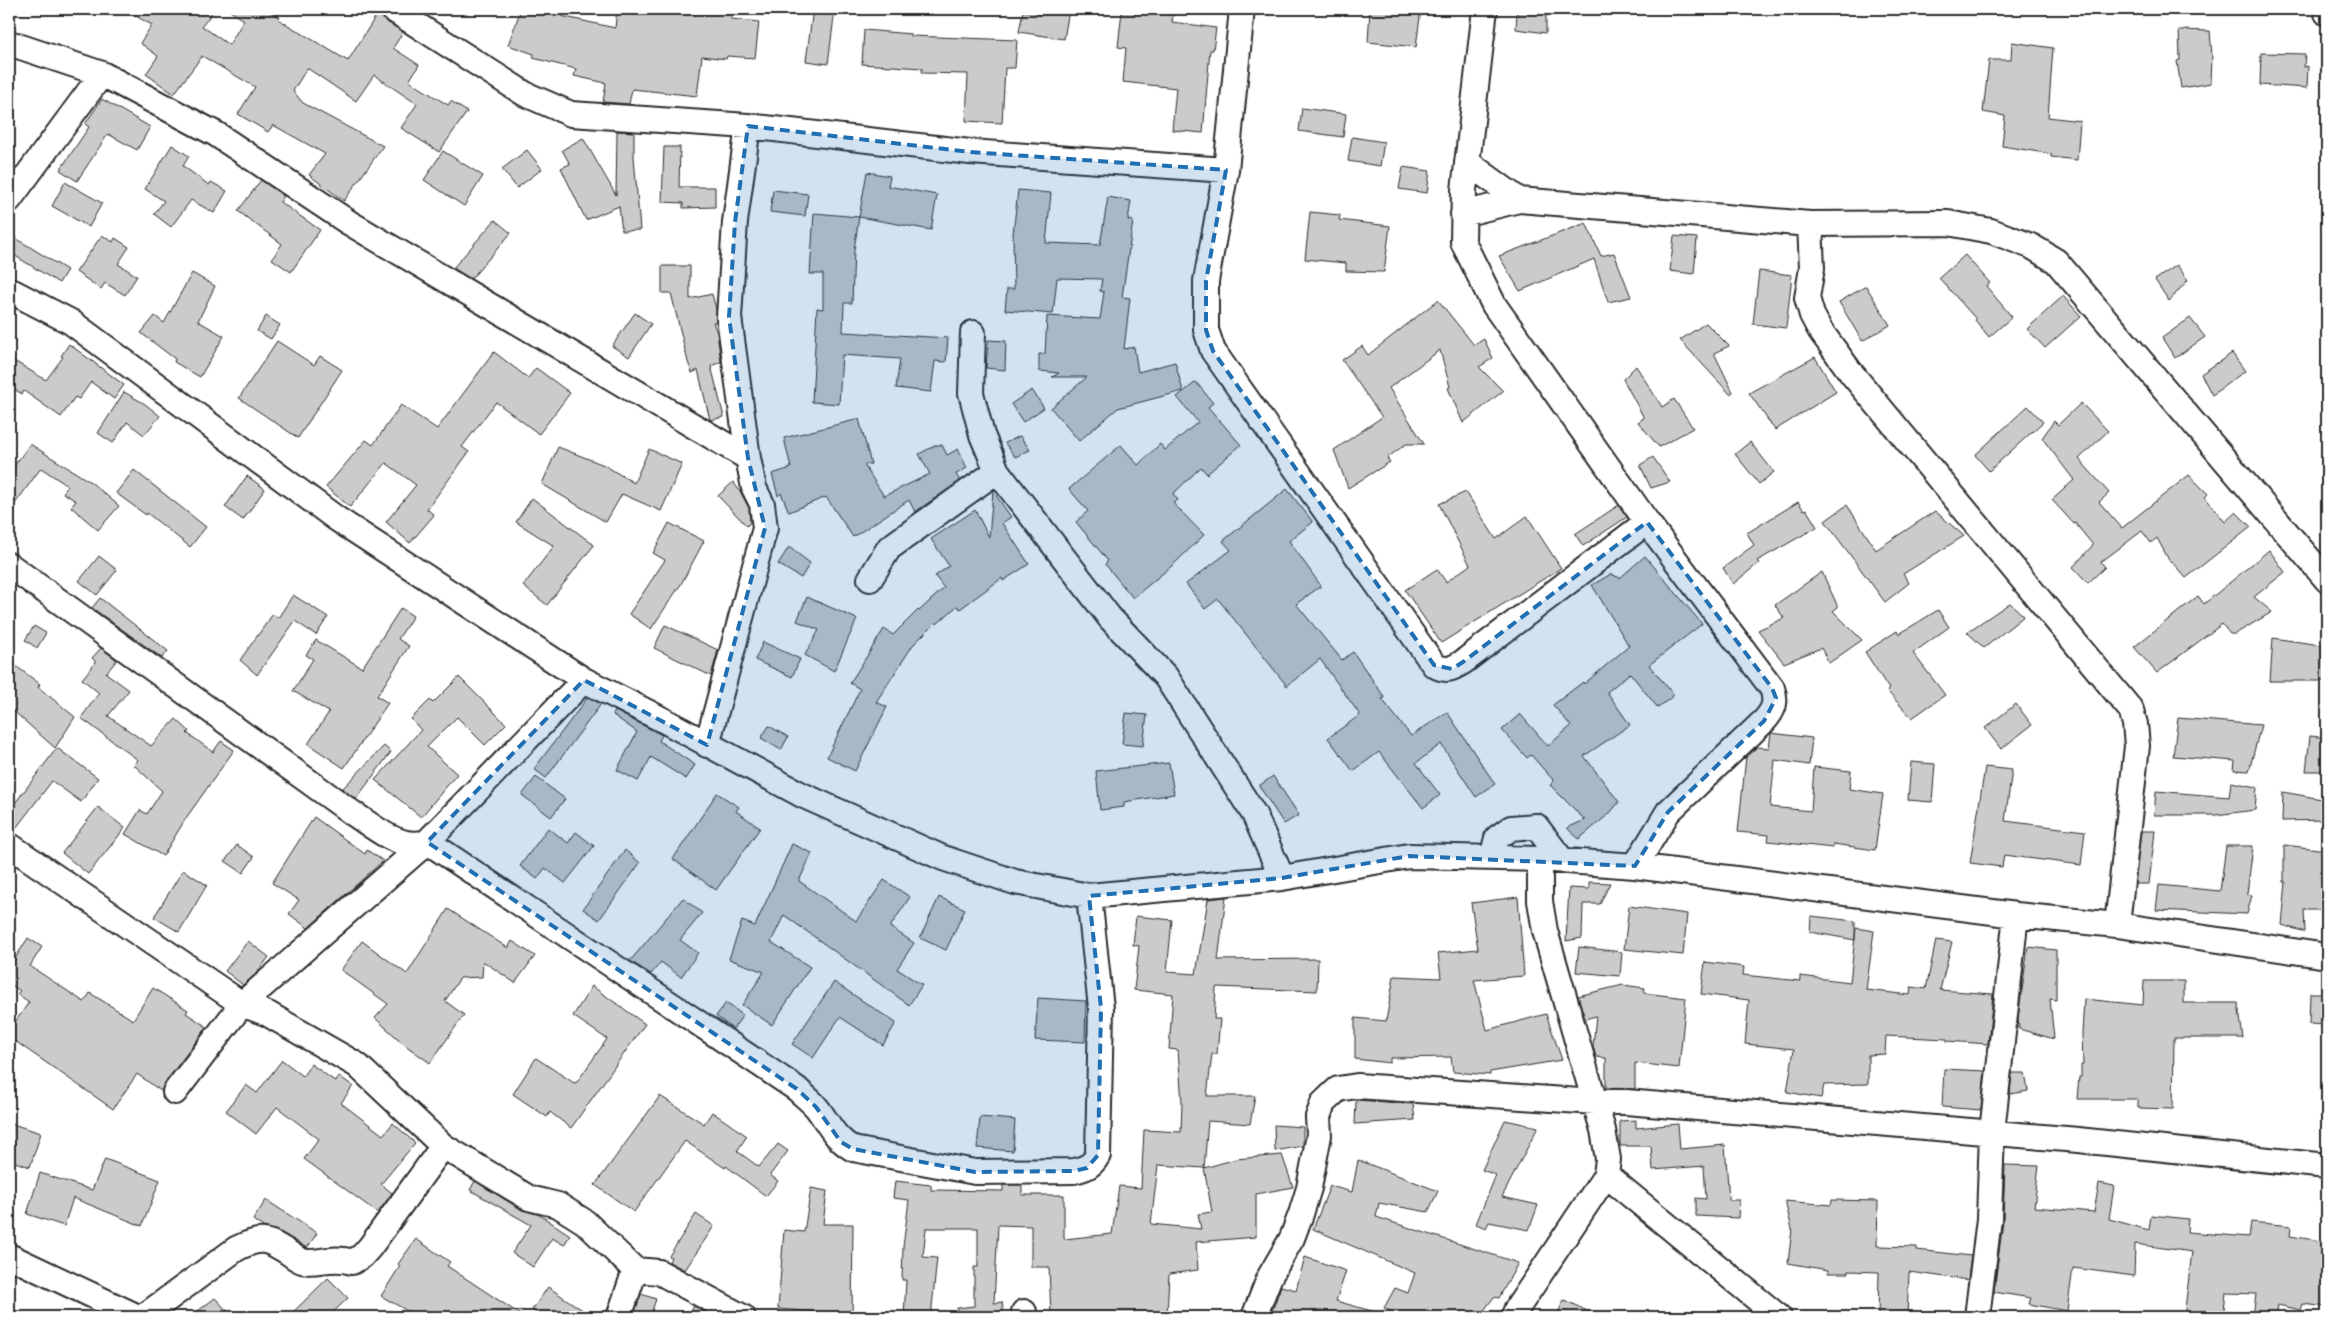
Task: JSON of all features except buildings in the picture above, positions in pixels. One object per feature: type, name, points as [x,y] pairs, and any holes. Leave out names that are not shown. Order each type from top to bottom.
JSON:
[{"type":"street","points":[[392,9],[525,94],[571,114],[748,126],[970,152],[1226,170]]},
{"type":"street","points":[[1242,9],[1226,170],[1206,281],[1206,330],[1213,351],[1434,665],[1442,669],[1452,670],[1647,522]]},
{"type":"street","points":[[1485,9],[1467,162],[1463,242],[1494,305],[1647,522],[1772,688],[1776,698],[1772,711],[1764,721],[1668,812],[1634,866]]},
{"type":"street","points":[[9,43],[102,74],[216,134],[348,222],[748,458]]},
{"type":"street","points":[[9,200],[102,74]]},
{"type":"street","points":[[707,744],[765,528],[762,504],[754,488],[748,458],[729,317],[735,222],[748,126]]},
{"type":"street","points":[[1467,162],[1519,200]]},
{"type":"street","points":[[1463,214],[1519,200],[1810,224],[1948,223],[1991,231],[2031,246],[2056,260],[2327,580]]},
{"type":"street","points":[[1810,224],[1812,268],[1807,298],[1812,315],[1820,330],[1852,374],[2130,710],[2135,724],[2136,746],[2117,925]]},
{"type":"street","points":[[9,290],[71,322],[337,519],[584,680],[802,795],[943,858],[1015,882],[1089,896],[1282,878],[1410,856],[1551,859],[1634,866],[2016,915],[2117,925],[2327,956]]},
{"type":"street","points":[[973,333],[971,393],[982,435],[997,471],[1110,618],[1166,677],[1254,814],[1282,878]]},
{"type":"street","points":[[870,579],[889,548],[997,471]]},
{"type":"street","points":[[9,565],[351,812],[390,836],[407,843],[427,842],[797,1089],[816,1107],[829,1128],[841,1142],[853,1149],[975,1172],[1074,1171],[1087,1168],[1098,1155],[1102,1008],[1089,896]]},
{"type":"street","points":[[175,1092],[242,1004],[427,842],[584,680]]},
{"type":"street","points":[[1492,858],[1497,838],[1511,828],[1536,826],[1551,859],[1540,901],[1545,931],[1603,1130],[1608,1159],[1606,1175],[1516,1310],[1514,1317]]},
{"type":"street","points":[[9,844],[242,1004],[268,1014],[295,1032],[357,1065],[443,1146],[529,1198],[558,1205],[585,1222],[636,1270],[659,1272],[743,1317]]},
{"type":"street","points":[[1977,1317],[1989,1219],[1992,1132],[2016,915]]},
{"type":"street","points":[[1254,1317],[1270,1276],[1292,1238],[1301,1214],[1319,1135],[1318,1117],[1323,1103],[1338,1089],[1357,1086],[1595,1102],[1636,1102],[1992,1132],[2327,1166]]},
{"type":"street","points":[[144,1317],[236,1248],[254,1241],[271,1242],[303,1262],[344,1259],[352,1262],[362,1256],[370,1247],[443,1146]]},
{"type":"street","points":[[1606,1175],[1779,1317]]},
{"type":"street","points":[[9,1256],[138,1317]]},
{"type":"street","points":[[619,1317],[636,1270]]},
{"type":"highlighted area","points":[[748,126],[970,152],[1226,170],[1206,281],[1206,330],[1213,351],[1434,665],[1452,669],[1463,662],[1647,522],[1772,688],[1776,698],[1764,721],[1668,812],[1635,866],[1409,856],[1282,878],[1089,896],[1101,1008],[1098,1155],[1087,1168],[1074,1171],[975,1172],[853,1149],[841,1142],[816,1107],[797,1089],[427,842],[584,680],[707,745],[765,528],[748,458],[729,317],[735,222]]}]
